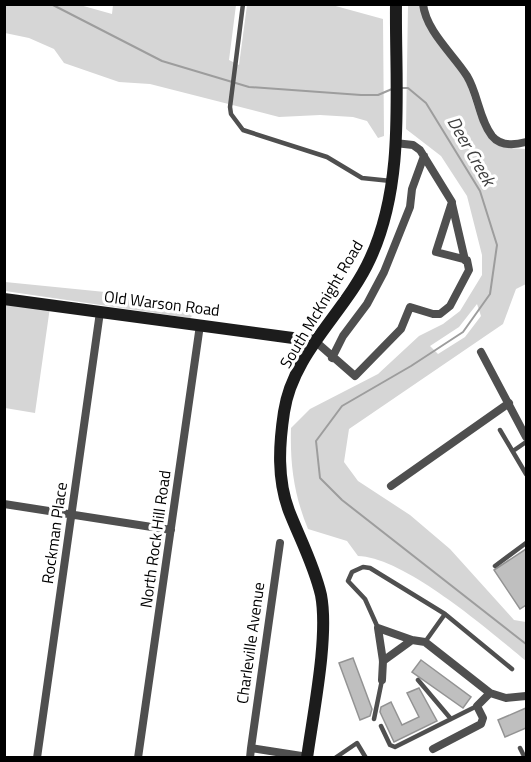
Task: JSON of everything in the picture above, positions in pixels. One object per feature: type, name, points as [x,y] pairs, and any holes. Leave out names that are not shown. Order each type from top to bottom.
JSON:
[{"type":"main road","name":"South McKnight Road","points":[[309,757],[323,631],[321,597],[313,567],[288,509],[281,481],[280,446],[284,408],[296,374],[315,341],[370,261],[386,220],[393,182],[395,143],[396,4]]},
{"type":"main road","name":"Old Warson Road","points":[[4,299],[315,341]]},
{"type":"street","points":[[423,4],[434,32],[468,78],[479,111],[493,138],[510,146],[526,142]]},
{"type":"street","points":[[315,341],[355,376],[400,329],[410,307],[440,314],[450,306],[469,270],[452,204],[424,156],[414,145],[395,143]]},
{"type":"street","points":[[332,358],[343,336],[367,304],[384,272],[410,207],[412,189],[424,156]]},
{"type":"street","points":[[452,204],[436,252],[465,260]]},
{"type":"street","name":"Rockman Place","points":[[37,758],[100,312]]},
{"type":"street","name":"North Rock Hill Road","points":[[138,758],[200,325]]},
{"type":"street","points":[[481,352],[526,437]]},
{"type":"street","points":[[391,486],[509,404]]},
{"type":"street","points":[[4,504],[171,530]]},
{"type":"street","name":"Charleville Avenue","points":[[280,543],[250,753],[309,757]]},
{"type":"street","points":[[382,680],[383,661],[378,628],[425,642],[490,693],[506,698],[526,696]]},
{"type":"street","points":[[383,661],[412,640]]},
{"type":"street","points":[[433,749],[481,724],[483,718],[477,706],[490,693]]},
{"type":"lane","points":[[243,4],[231,96],[231,114],[243,130],[327,157],[362,178],[393,182]]},
{"type":"lane","points":[[500,430],[526,474]]},
{"type":"lane","points":[[513,451],[526,442]]},
{"type":"lane","points":[[495,566],[526,543]]},
{"type":"lane","points":[[378,628],[365,599],[348,581],[352,572],[363,567],[370,568],[445,614],[512,669]]},
{"type":"lane","points":[[425,642],[445,614]]},
{"type":"lane","points":[[374,719],[382,680]]},
{"type":"lane","points":[[418,680],[451,719]]},
{"type":"lane","points":[[381,726],[390,745],[395,747],[477,706]]},
{"type":"lane","points":[[335,757],[357,743],[366,757]]},
{"type":"lane","points":[[520,748],[525,758]]},
{"type":"shaded area","points":[[4,5],[80,5],[112,14],[113,5],[236,5],[229,60],[239,65],[247,5],[332,5],[383,19],[384,136],[378,138],[367,121],[353,117],[320,115],[279,117],[150,84],[119,82],[64,63],[54,49],[29,38],[5,33]]},
{"type":"shaded area","points":[[408,5],[421,5],[464,75],[478,117],[508,148],[526,149],[526,284],[516,289],[503,324],[349,429],[344,462],[358,481],[410,515],[450,549],[514,620],[526,622],[526,661],[469,615],[422,582],[377,560],[358,556],[347,541],[308,529],[296,492],[291,455],[291,428],[310,409],[378,374],[419,336],[443,324],[460,311],[482,275],[482,255],[467,196],[441,156],[406,129]],"holes":[[[477,304],[481,316],[465,337],[438,354],[430,346],[459,327]]]},
{"type":"shaded area","points":[[5,282],[115,293],[158,307],[187,309],[193,315],[190,318],[5,291]]},
{"type":"shaded area","points":[[4,300],[50,307],[35,413],[5,408]]},
{"type":"building","points":[[526,549],[526,605],[520,609],[494,570]]},
{"type":"building","points":[[353,658],[372,709],[370,716],[360,720],[339,663]]},
{"type":"building","points":[[421,660],[471,697],[463,708],[412,672]]},
{"type":"building","points":[[419,688],[437,721],[394,742],[380,712],[381,707],[391,702],[402,725],[419,717],[407,693]]},
{"type":"building","points":[[526,708],[526,728],[505,737],[498,720]]},
{"type":"waterway","name":"Deer Creek","points":[[51,4],[162,61],[249,87],[361,95],[378,95],[392,89]]},
{"type":"waterway","name":"Deer Creek","points":[[401,88],[408,88],[426,103],[480,191],[497,245],[490,294],[463,332],[411,366],[342,406],[316,441],[320,478],[342,500],[526,644]]}]
